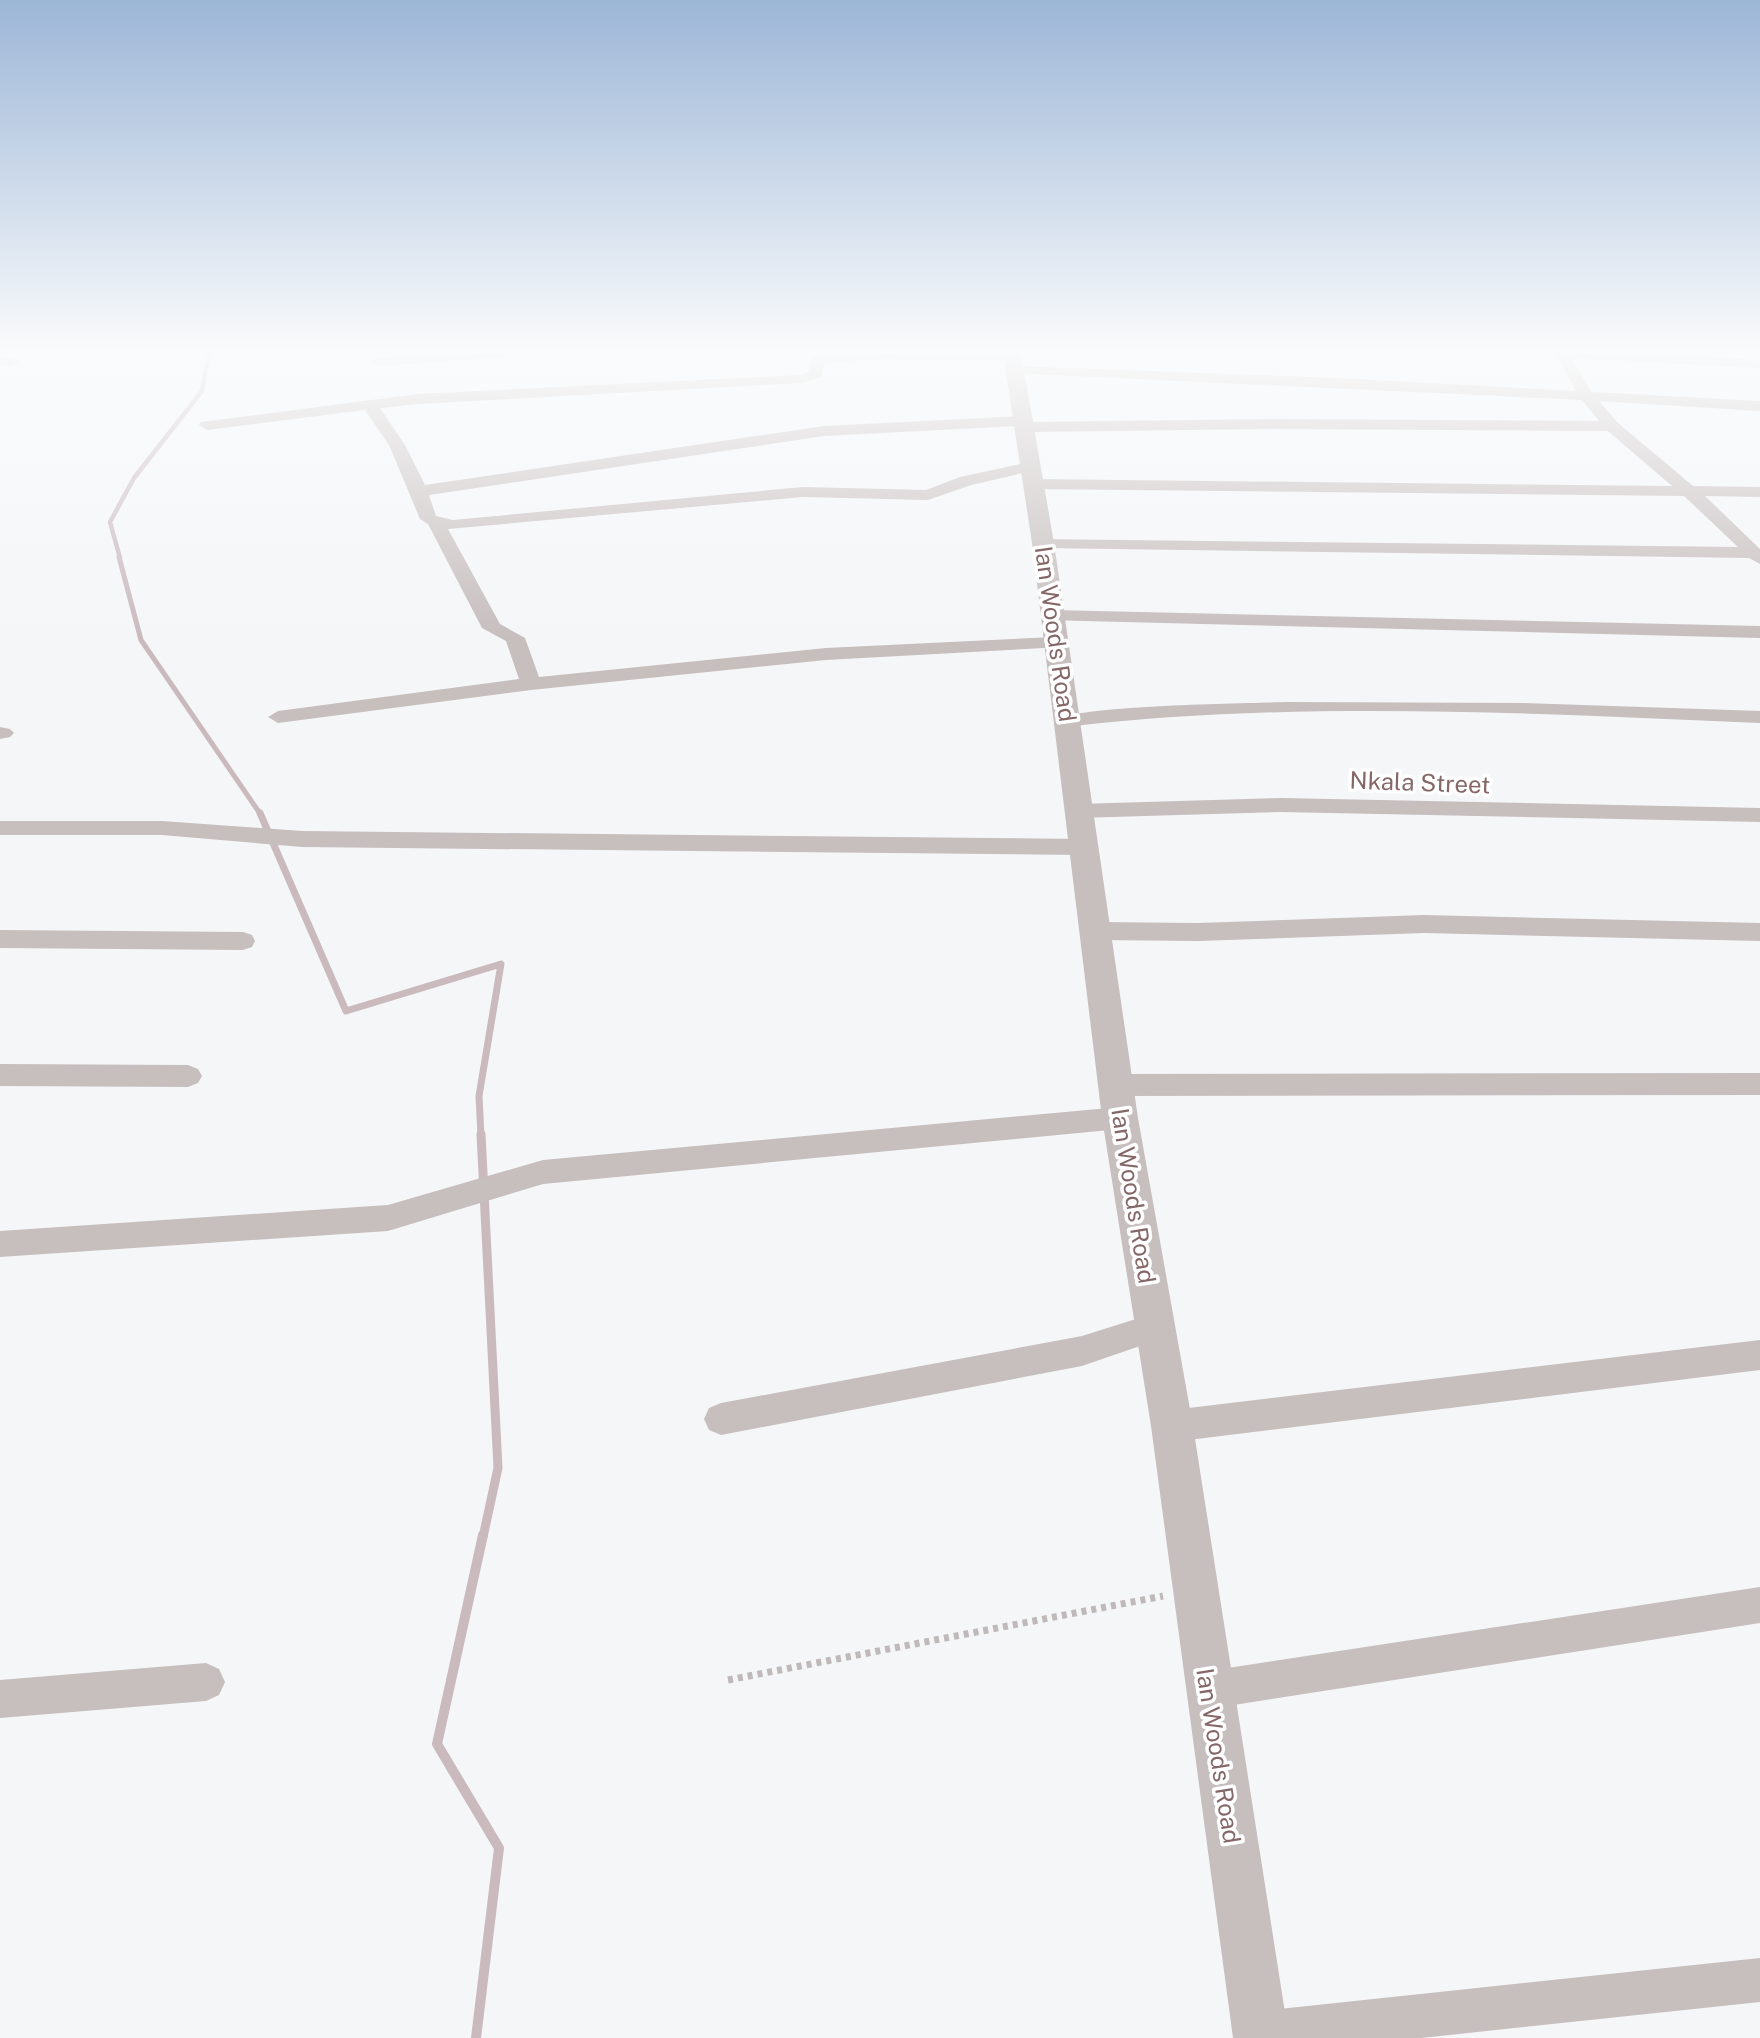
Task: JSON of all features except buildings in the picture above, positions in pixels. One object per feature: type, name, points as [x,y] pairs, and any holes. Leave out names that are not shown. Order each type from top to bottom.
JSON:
[{"type":"street","points":[[398,448],[429,519],[436,523],[453,525],[803,492],[928,495],[966,481],[1031,475],[1337,485],[1760,492]]},
{"type":"street","points":[[419,491],[704,448]]},
{"type":"street","name":"Ian Woods Road","points":[[1028,448],[1118,1101],[1171,1426],[1261,2036]]},
{"type":"street","points":[[1637,448],[1757,556]]},
{"type":"street","points":[[436,523],[492,628],[515,638],[531,684]]},
{"type":"street","points":[[1043,543],[1757,556]]},
{"type":"street","points":[[278,717],[531,684],[1053,630],[1760,632]]},
{"type":"street","points":[[1066,721],[1152,713],[1348,706],[1518,707],[1760,717]]},
{"type":"street","name":"Nkala Street","points":[[1079,811],[1281,805],[1760,815]]},
{"type":"street","points":[[0,828],[162,828],[302,839],[729,841],[953,848],[1083,847]]},
{"type":"street","points":[[1096,931],[1198,932],[1424,924],[1760,932]]},
{"type":"street","points":[[0,939],[243,941]]},
{"type":"street","points":[[0,1075],[188,1076]]},
{"type":"street","points":[[0,1244],[388,1219],[543,1172],[1118,1101],[1760,1084]]},
{"type":"street","points":[[721,1419],[1082,1352],[1155,1328]]},
{"type":"street","points":[[1171,1426],[1760,1355]]},
{"type":"street","points":[[1208,1690],[1760,1605]]},
{"type":"street","points":[[0,1699],[206,1682]]},
{"type":"street","points":[[1261,2036],[1760,1980]]},
{"type":"path","points":[[728,1680],[1195,1590]]},
{"type":"waterway","points":[[120,558],[110,522],[134,478],[157,448]]},
{"type":"waterway","points":[[119,557],[141,640],[261,814]]},
{"type":"waterway","points":[[261,814],[346,1011],[501,964],[479,1096],[481,1136]]},
{"type":"waterway","points":[[481,1134],[498,1468],[483,1537]]},
{"type":"waterway","points":[[476,2038],[499,1848],[437,1744],[483,1535]]}]
